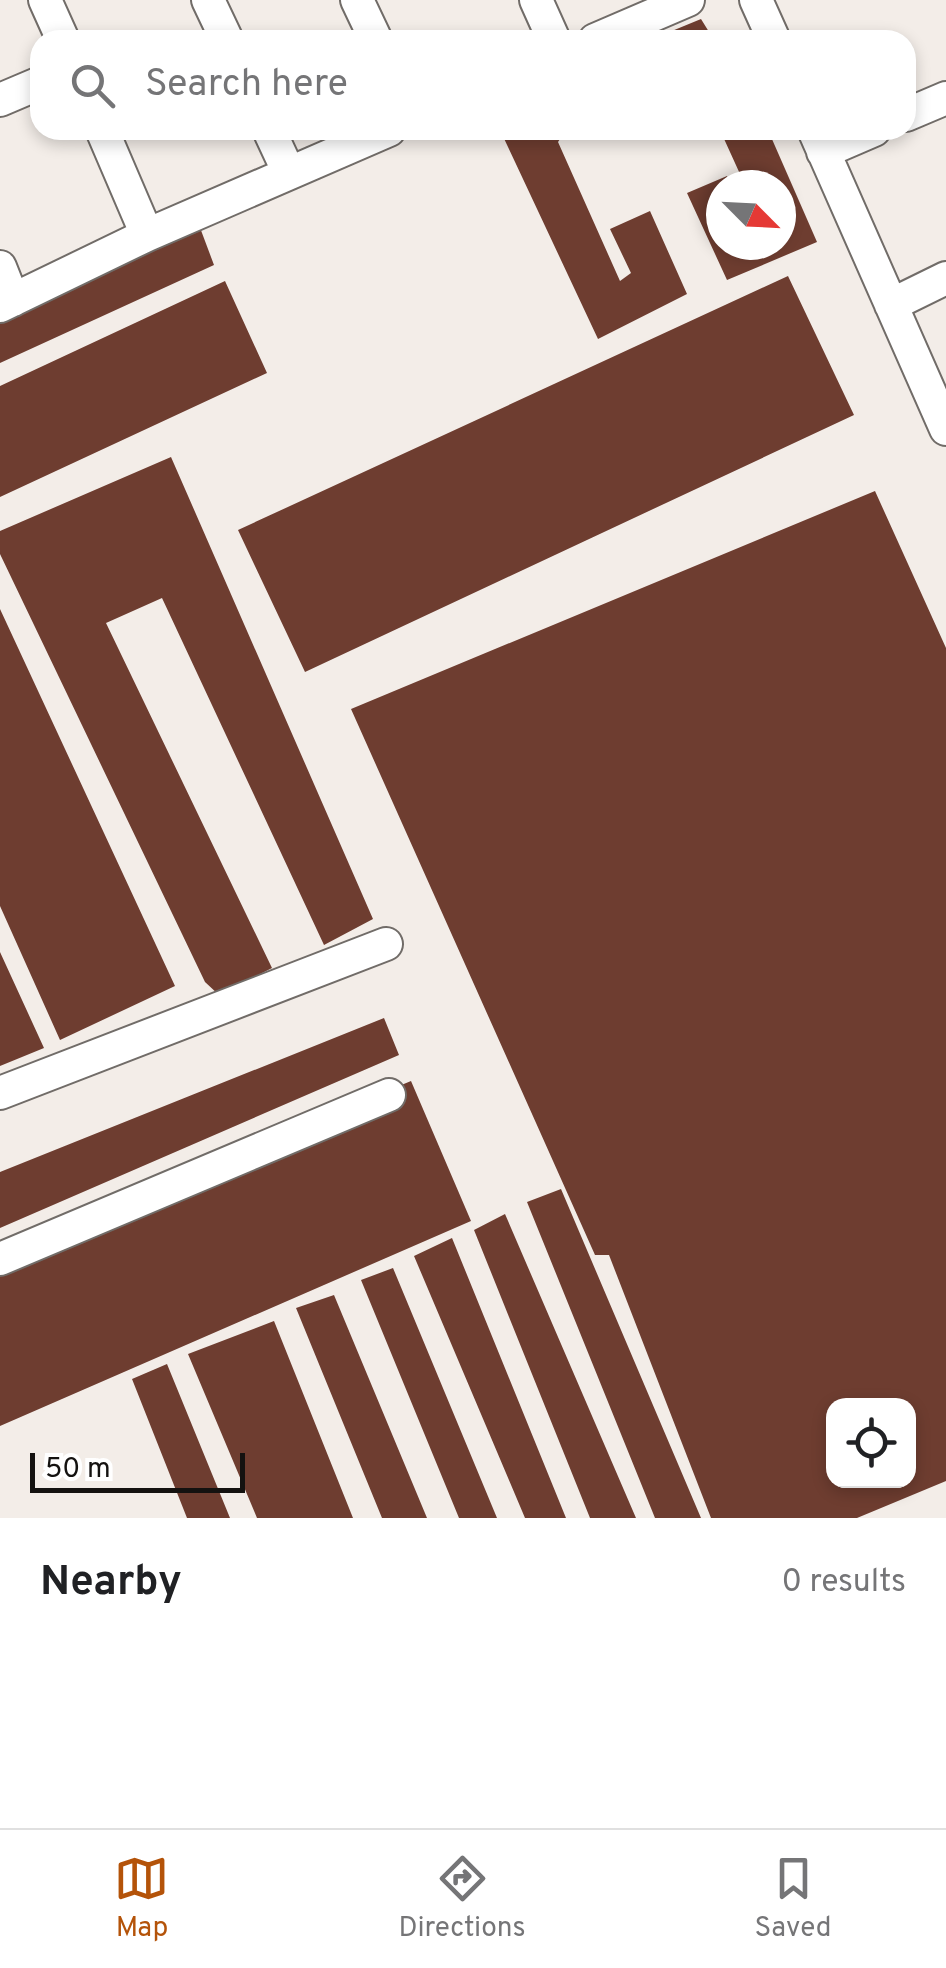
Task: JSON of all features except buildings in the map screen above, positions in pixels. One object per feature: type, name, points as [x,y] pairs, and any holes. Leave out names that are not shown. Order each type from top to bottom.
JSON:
[{"type":"street","points":[[45,0],[58,30]]},
{"type":"street","points":[[208,0],[222,30]]},
{"type":"street","points":[[358,0],[372,30]]},
{"type":"street","points":[[536,0],[550,30]]},
{"type":"street","points":[[619,30],[688,0]]},
{"type":"street","points":[[756,0],[770,30]]},
{"type":"street","points":[[0,100],[30,87]]},
{"type":"street","points":[[916,112],[946,98]]},
{"type":"street","points":[[106,140],[146,234]]},
{"type":"street","points":[[274,140],[289,173]]},
{"type":"street","points":[[0,267],[7,303],[146,234],[365,140]]},
{"type":"street","points":[[818,141],[946,428]]},
{"type":"street","points":[[891,306],[946,278]]},
{"type":"street","points":[[0,1093],[386,944]]},
{"type":"street","points":[[0,1259],[389,1094]]}]
